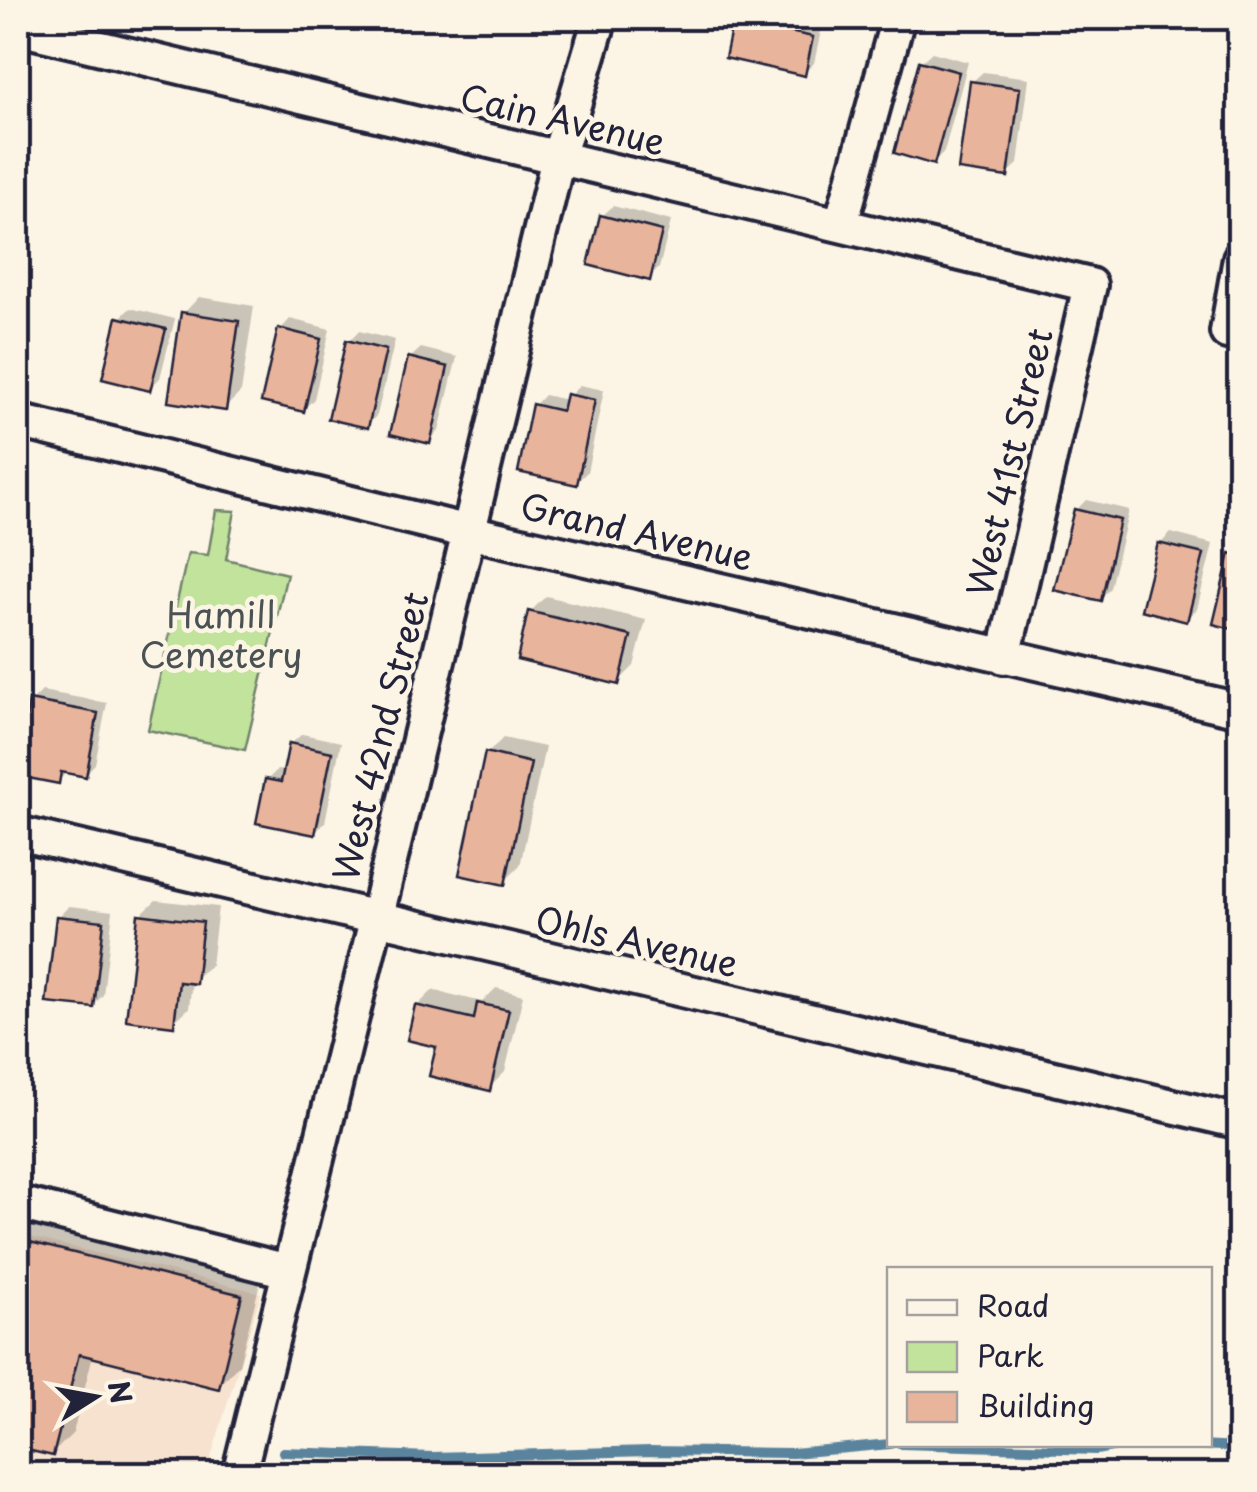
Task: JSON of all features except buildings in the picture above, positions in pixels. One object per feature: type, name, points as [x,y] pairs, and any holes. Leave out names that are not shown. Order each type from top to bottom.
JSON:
[{"type":"street","name":"West 42nd Street","points":[[239,1474],[558,158],[600,18]]},
{"type":"street","points":[[841,224],[898,18]]},
{"type":"street","name":"Cain Avenue","points":[[18,28],[1090,285]]},
{"type":"street","points":[[1227,332],[1240,258]]},
{"type":"street","name":"West 41st Street","points":[[1004,656],[1090,285]]},
{"type":"street","name":"Grand Avenue","points":[[18,421],[470,532],[1240,710]]},
{"type":"street","name":"Ohls Avenue","points":[[18,833],[1240,1122]]},
{"type":"street","points":[[18,1204],[288,1272]]},
{"type":"shaded area","points":[[18,1234],[261,1293],[206,1474],[18,1474]]},
{"type":"green space","name":"Hamill Cemetery","points":[[216,510],[235,511],[226,559],[287,574],[245,750],[148,730],[188,553],[208,555]]},
{"type":"waterway","points":[[283,1452],[433,1457],[650,1451],[793,1453],[887,1444]]},
{"type":"waterway","points":[[1212,1446],[1240,1447]]},
{"type":"waterway","points":[[998,1447],[1112,1447]]}]
